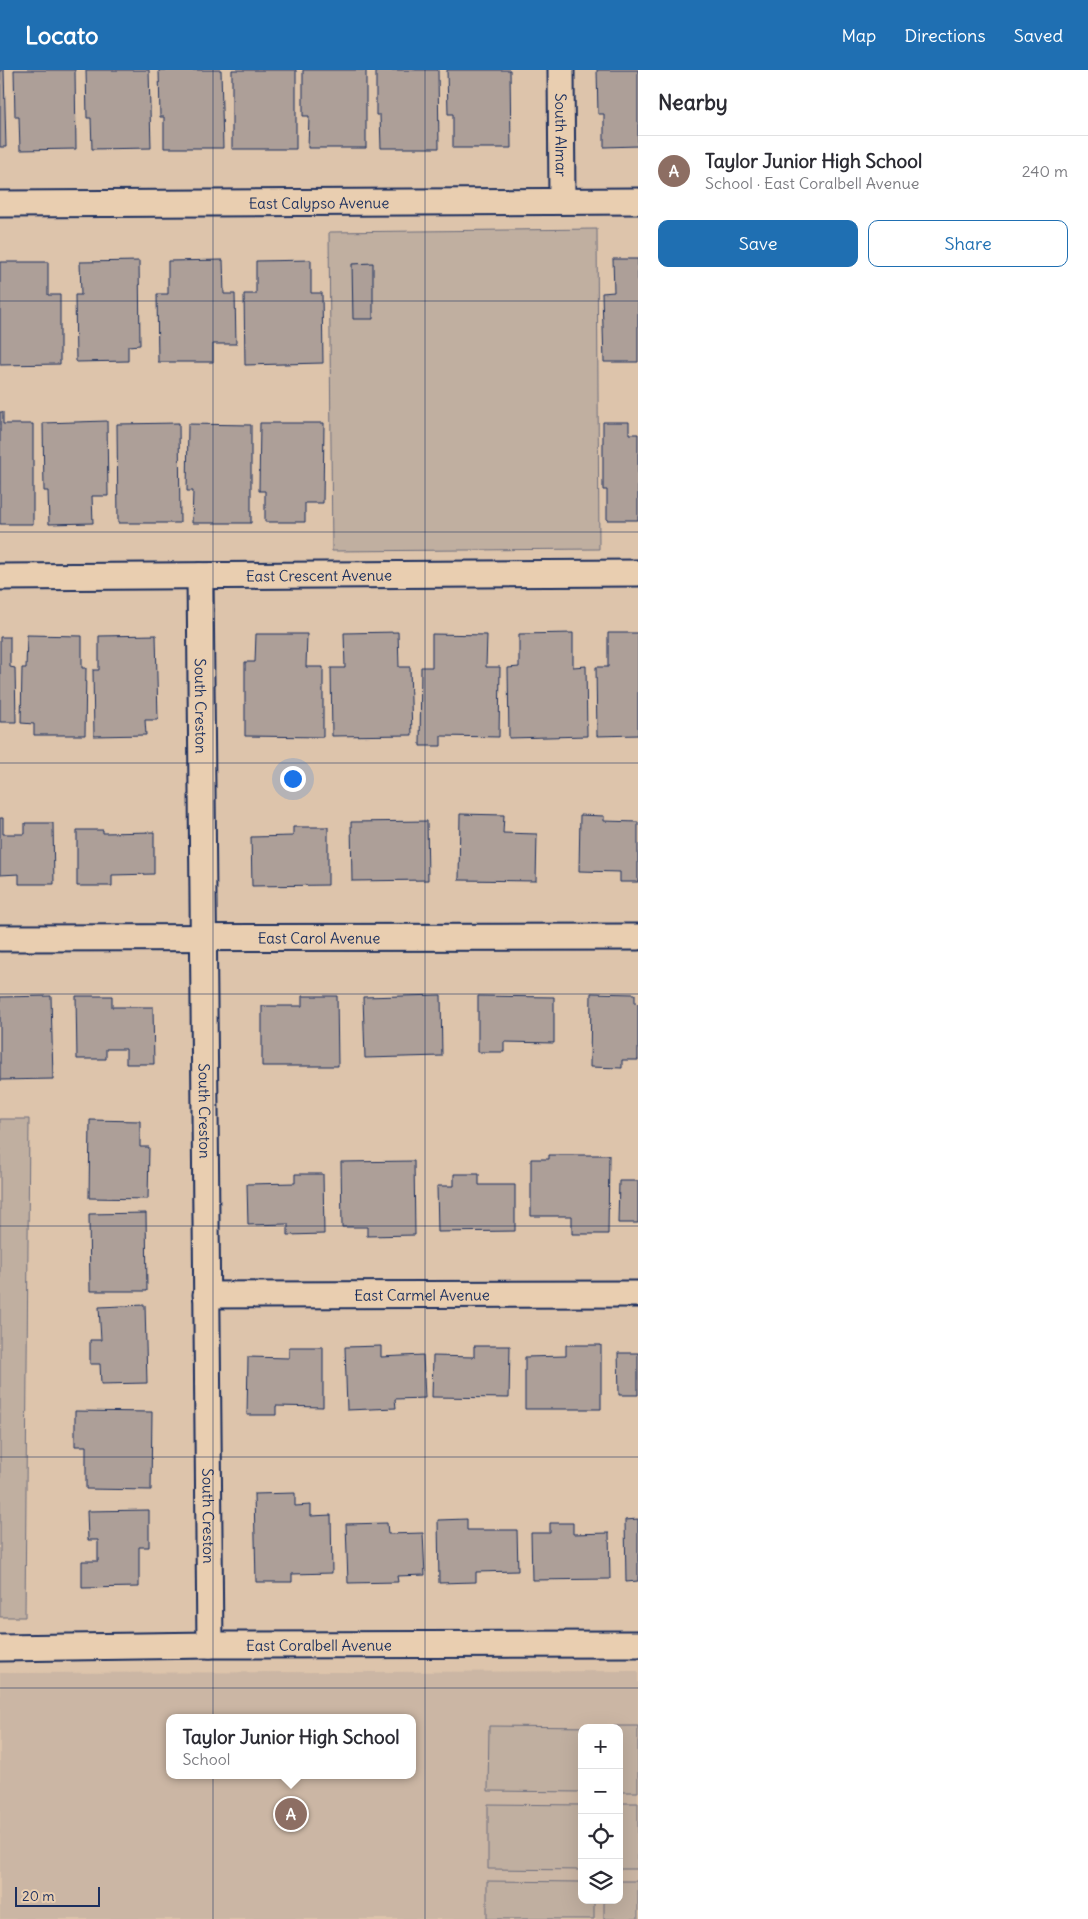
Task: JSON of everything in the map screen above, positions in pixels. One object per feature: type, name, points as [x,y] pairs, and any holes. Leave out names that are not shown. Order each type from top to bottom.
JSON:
[{"type":"street","name":"South Almar","points":[[561,70],[562,201]]},
{"type":"street","name":"East Calypso Avenue","points":[[0,204],[638,201]]},
{"type":"street","name":"East Crescent Avenue","points":[[0,577],[638,573]]},
{"type":"street","name":"South Creston","points":[[200,576],[210,1646]]},
{"type":"street","name":"East Carol Avenue","points":[[0,938],[638,937]]},
{"type":"street","name":"East Carmel Avenue","points":[[206,1295],[638,1294]]},
{"type":"street","name":"East Coralbell Avenue","points":[[0,1648],[638,1644]]},
{"type":"shaded area","points":[[597,229],[599,549],[332,551],[329,232]]},
{"type":"shaded area","points":[[0,1119],[29,1119],[25,1617],[0,1617]]},
{"type":"shaded area","points":[[638,1671],[638,1919],[0,1919],[0,1673]]},
{"type":"shaded area","points":[[489,1726],[578,1727],[578,1792],[488,1791]]},
{"type":"shaded area","points":[[623,1726],[638,1726],[638,1792],[623,1792]]},
{"type":"shaded area","points":[[623,1803],[638,1803],[638,1869],[623,1869]]},
{"type":"shaded area","points":[[488,1804],[578,1805],[578,1870],[488,1869]]},
{"type":"shaded area","points":[[487,1881],[578,1882],[578,1904],[594,1904],[594,1919],[487,1919]]},
{"type":"shaded area","points":[[623,1881],[638,1881],[638,1919],[604,1919],[604,1904],[623,1904]]},
{"type":"building","points":[[0,70],[4,70],[6,147],[0,147]]},
{"type":"building","points":[[14,70],[75,70],[76,149],[20,150],[19,117],[15,117]]},
{"type":"building","points":[[86,70],[149,70],[151,148],[92,149],[91,118],[87,118]]},
{"type":"building","points":[[159,70],[221,70],[223,148],[164,148],[164,117],[160,117]]},
{"type":"building","points":[[232,70],[296,70],[296,149],[232,149]]},
{"type":"building","points":[[303,70],[366,70],[366,148],[308,148],[309,116],[303,116]]},
{"type":"building","points":[[376,70],[438,70],[439,148],[381,148],[380,115],[376,115]]},
{"type":"building","points":[[447,70],[510,70],[511,148],[453,148],[453,114],[448,114]]},
{"type":"building","points":[[597,70],[638,70],[638,146],[604,147],[604,114],[598,114]]},
{"type":"building","points":[[613,259],[638,259],[638,362],[604,362],[602,293],[614,292]]},
{"type":"building","points":[[223,260],[224,294],[235,294],[236,344],[213,344],[213,362],[158,362],[157,294],[168,294],[168,261]]},
{"type":"building","points":[[311,260],[311,293],[322,293],[323,363],[245,365],[244,294],[256,294],[256,261]]},
{"type":"building","points":[[139,261],[140,345],[128,346],[128,361],[76,362],[75,295],[81,295],[80,262]]},
{"type":"building","points":[[0,262],[48,262],[48,295],[60,295],[60,364],[0,365]]},
{"type":"building","points":[[373,263],[373,319],[353,319],[352,264]]},
{"type":"building","points":[[0,412],[3,412],[3,424],[33,424],[33,524],[0,524]]},
{"type":"building","points":[[107,421],[108,496],[92,496],[93,523],[49,524],[48,491],[44,491],[43,423]]},
{"type":"building","points":[[603,422],[629,422],[629,434],[638,434],[638,520],[607,520],[607,490],[603,490]]},
{"type":"building","points":[[179,423],[180,523],[118,523],[117,424]]},
{"type":"building","points":[[260,423],[324,423],[323,503],[305,503],[305,522],[265,522],[265,491],[259,491]]},
{"type":"building","points":[[188,424],[251,425],[251,523],[192,523],[193,491],[187,491]]},
{"type":"building","points":[[398,632],[399,667],[410,667],[412,735],[332,736],[331,668],[345,668],[344,633]]},
{"type":"building","points":[[573,633],[573,667],[586,666],[587,736],[509,738],[508,668],[519,667],[519,634]]},
{"type":"building","points":[[608,633],[638,633],[638,735],[597,736],[596,667],[608,667]]},
{"type":"building","points":[[256,634],[307,634],[306,667],[323,667],[323,737],[245,736],[245,662],[255,662]]},
{"type":"building","points":[[432,634],[487,635],[486,667],[500,667],[499,737],[441,736],[441,746],[420,746],[421,667],[432,667]]},
{"type":"building","points":[[27,635],[82,636],[82,668],[86,668],[85,735],[34,735],[34,724],[21,723],[22,668],[26,668]]},
{"type":"building","points":[[156,635],[158,720],[145,720],[146,735],[94,736],[93,670],[99,670],[99,636]]},
{"type":"building","points":[[0,637],[10,637],[10,667],[15,668],[16,722],[0,722]]},
{"type":"building","points":[[460,814],[504,815],[503,833],[537,834],[536,881],[459,880]]},
{"type":"building","points":[[580,815],[604,816],[604,821],[638,822],[638,882],[620,882],[620,872],[579,871]]},
{"type":"building","points":[[0,818],[3,818],[3,834],[25,834],[25,823],[53,823],[54,884],[19,884],[19,874],[0,875]]},
{"type":"building","points":[[427,821],[428,880],[352,881],[351,822]]},
{"type":"building","points":[[293,827],[328,827],[328,885],[252,886],[251,837],[293,836]]},
{"type":"building","points":[[77,830],[103,830],[103,833],[154,832],[154,874],[112,875],[112,886],[77,886]]},
{"type":"building","points":[[591,993],[635,994],[635,1003],[638,1004],[638,1060],[622,1060],[622,1068],[590,1067]]},
{"type":"building","points":[[441,995],[442,1056],[365,1058],[363,997]]},
{"type":"building","points":[[51,996],[53,1079],[0,1080],[0,997]]},
{"type":"building","points":[[76,996],[112,996],[112,1007],[153,1007],[154,1064],[126,1064],[126,1049],[106,1049],[106,1059],[77,1059]]},
{"type":"building","points":[[302,996],[337,996],[338,1066],[262,1066],[262,1006],[302,1006]]},
{"type":"building","points":[[478,996],[554,997],[554,1043],[504,1042],[504,1052],[478,1052]]},
{"type":"building","points":[[90,1120],[140,1121],[140,1147],[149,1147],[148,1199],[89,1198]]},
{"type":"building","points":[[549,1155],[609,1155],[608,1234],[572,1234],[572,1216],[531,1216],[531,1159],[549,1159]]},
{"type":"building","points":[[414,1161],[415,1235],[367,1236],[367,1227],[342,1227],[341,1162]]},
{"type":"building","points":[[295,1174],[323,1174],[324,1234],[288,1235],[288,1224],[248,1225],[247,1184],[295,1183]]},
{"type":"building","points":[[454,1174],[479,1174],[479,1185],[515,1185],[515,1231],[438,1232],[437,1186],[454,1186]]},
{"type":"building","points":[[619,1181],[638,1181],[638,1223],[618,1223]]},
{"type":"building","points":[[146,1213],[147,1291],[90,1291],[89,1214]]},
{"type":"building","points":[[145,1305],[147,1383],[101,1384],[100,1364],[90,1364],[90,1340],[101,1340],[99,1307]]},
{"type":"building","points":[[566,1345],[601,1345],[601,1409],[525,1409],[525,1357],[566,1356]]},
{"type":"building","points":[[381,1346],[381,1357],[423,1355],[425,1398],[395,1399],[396,1408],[347,1410],[345,1347]]},
{"type":"building","points":[[474,1346],[510,1346],[509,1398],[432,1397],[433,1356],[474,1357]]},
{"type":"building","points":[[289,1347],[323,1347],[323,1407],[276,1406],[276,1415],[247,1415],[248,1357],[289,1358]]},
{"type":"building","points":[[618,1353],[638,1353],[638,1395],[619,1395]]},
{"type":"building","points":[[75,1411],[152,1412],[151,1490],[86,1489],[86,1446],[75,1446]]},
{"type":"building","points":[[295,1493],[295,1506],[311,1505],[311,1516],[331,1515],[332,1573],[292,1574],[292,1582],[256,1582],[254,1494]]},
{"type":"building","points":[[149,1510],[149,1547],[139,1547],[139,1587],[82,1588],[82,1561],[98,1561],[98,1540],[88,1540],[87,1511]]},
{"type":"building","points":[[467,1519],[467,1530],[517,1530],[518,1571],[476,1572],[476,1582],[439,1583],[438,1520]]},
{"type":"building","points":[[638,1519],[638,1581],[626,1582],[625,1520]]},
{"type":"building","points":[[387,1523],[388,1534],[423,1533],[425,1575],[397,1576],[398,1582],[348,1583],[346,1524]]},
{"type":"building","points":[[550,1523],[573,1523],[573,1534],[609,1533],[610,1579],[532,1580],[531,1533],[550,1533]]},
{"type":"place","name":"Taylor Junior High School","points":[[291,1814]]}]
